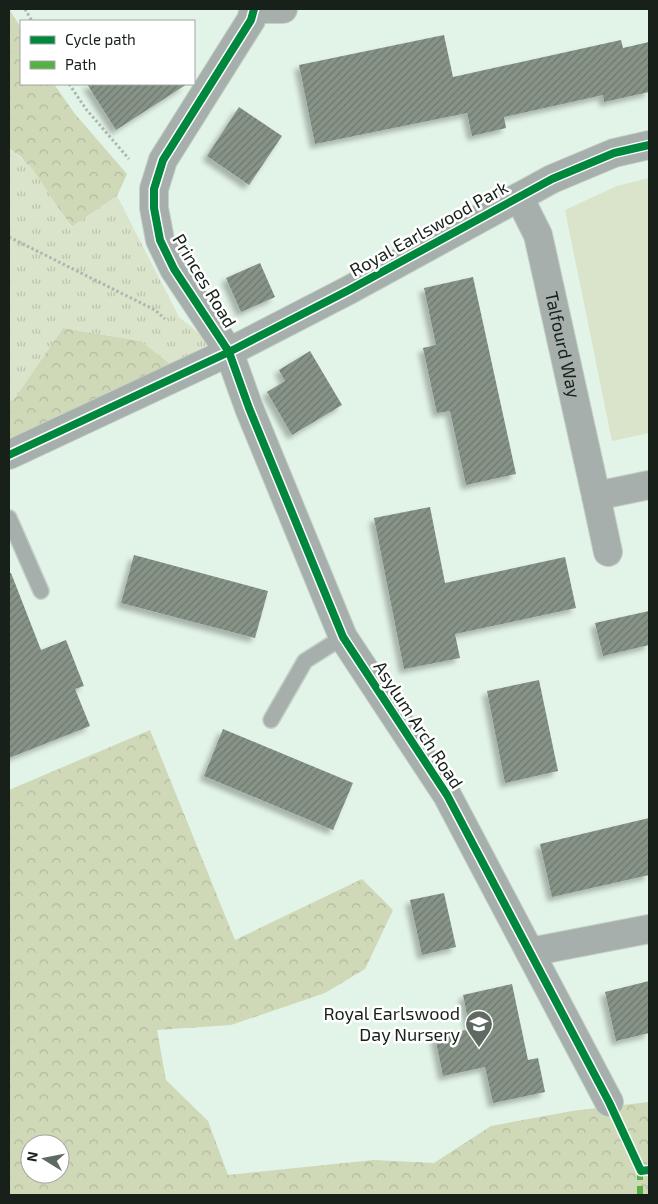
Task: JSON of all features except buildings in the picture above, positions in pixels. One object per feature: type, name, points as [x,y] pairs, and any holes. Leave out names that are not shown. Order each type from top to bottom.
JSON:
[{"type":"street","points":[[254,9],[283,9]]},
{"type":"street","name":"Princes Road","points":[[9,455],[229,352],[174,269],[164,248],[156,225],[154,189],[163,160],[250,20],[254,9]]},
{"type":"street","name":"Royal Earlswood Park","points":[[229,352],[552,178],[614,153],[649,145]]},
{"type":"street","name":"Talfourd Way","points":[[519,197],[538,235],[608,552]]},
{"type":"street","name":"Asylum Arch Road","points":[[229,352],[249,408],[343,637],[446,795],[609,1102]]},
{"type":"street","points":[[596,496],[649,485]]},
{"type":"street","points":[[530,952],[649,929]]},
{"type":"lane","points":[[9,518],[41,591]]},
{"type":"lane","points":[[271,720],[305,661],[343,637]]},
{"type":"path","points":[[25,9],[31,20]]},
{"type":"path","points":[[69,85],[86,109],[154,189]]},
{"type":"path","points":[[9,237],[155,310],[169,322]]},
{"type":"green space","points":[[9,9],[20,26],[20,85],[55,85],[75,114],[127,174],[117,196],[72,227],[22,158],[9,148]]},
{"type":"green space","points":[[9,148],[32,168],[71,227],[117,196],[179,317],[211,343],[173,366],[141,341],[63,328],[14,399],[9,401]]},
{"type":"green space","points":[[649,178],[649,433],[612,441],[565,210],[617,186]]},
{"type":"green space","points":[[63,328],[141,341],[173,366],[9,441],[9,401],[14,399]]},
{"type":"green space","points":[[150,730],[235,940],[362,879],[393,910],[365,969],[325,993],[231,1025],[157,1030],[166,1080],[208,1121],[228,1175],[374,1160],[434,1163],[491,1126],[572,1111],[649,1102],[649,1195],[9,1195],[9,790]]},
{"type":"marked path","points":[[640,1168],[640,1195]]},
{"type":"cycle path","points":[[254,9],[251,20],[163,160],[154,189],[154,208],[160,240],[174,269],[229,352],[249,408],[343,637],[447,795],[609,1102],[641,1171],[649,1170]]},
{"type":"cycle path","points":[[9,455],[229,352],[349,290],[552,179],[614,153],[649,145]]},
{"type":"place","name":"Royal Earlswood Day Nursery","points":[[479,1048]]}]
